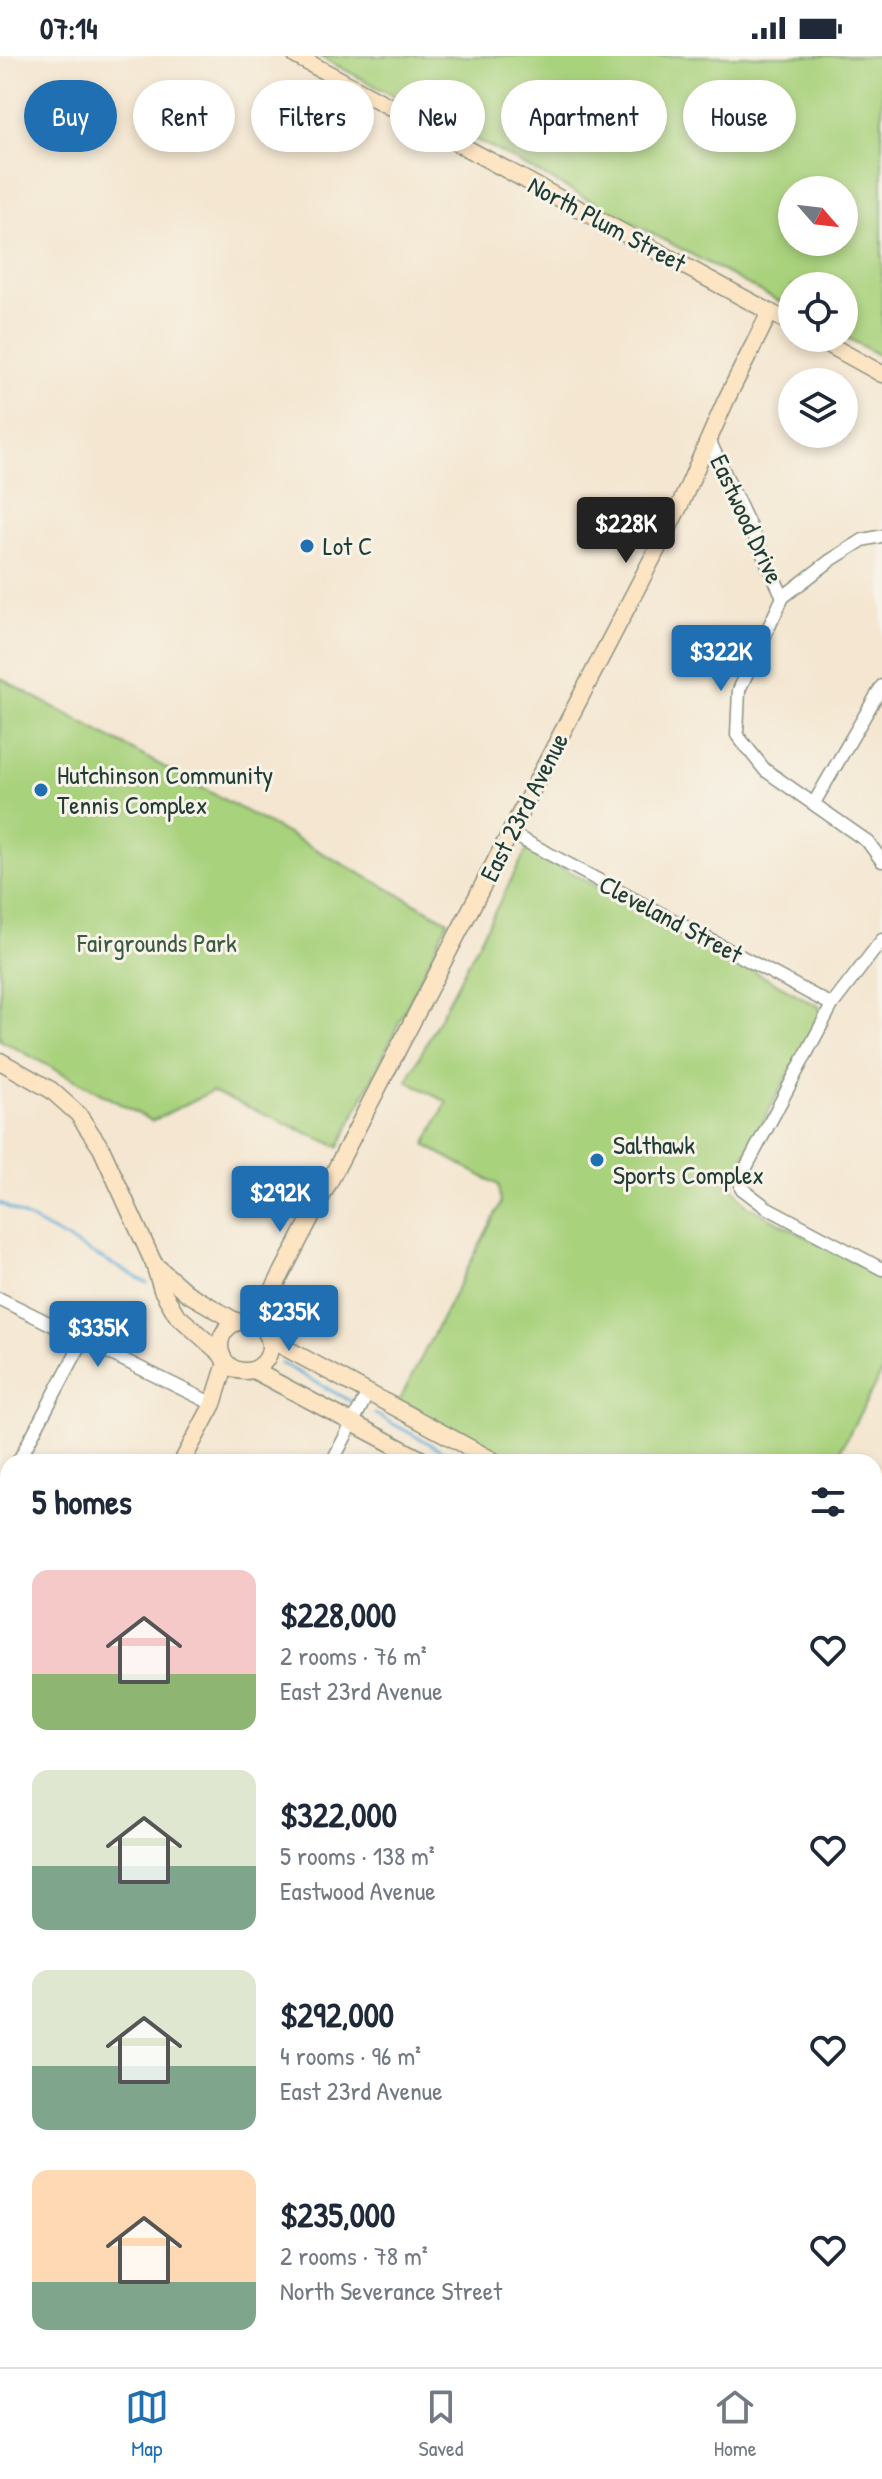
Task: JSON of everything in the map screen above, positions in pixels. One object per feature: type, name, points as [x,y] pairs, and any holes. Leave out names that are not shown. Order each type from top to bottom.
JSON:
[{"type":"street","name":"North Plum Street","points":[[296,56],[778,316]]},
{"type":"street","name":"East 23rd Avenue","points":[[236,1364],[269,1354],[266,1333],[269,1298],[710,442],[726,400],[770,312]]},
{"type":"street","points":[[842,352],[882,374]]},
{"type":"street","name":"Eastwood Drive","points":[[710,442],[783,597]]},
{"type":"street","points":[[882,536],[863,540],[783,597],[739,690],[737,735],[765,770],[868,842],[882,861]]},
{"type":"street","points":[[814,803],[882,686]]},
{"type":"street","name":"Cleveland Street","points":[[510,833],[832,1005]]},
{"type":"street","points":[[882,940],[832,1005],[742,1175],[741,1188],[766,1207],[882,1269]]},
{"type":"street","points":[[0,1061],[51,1090],[78,1114],[101,1148],[154,1264],[162,1290],[176,1314],[236,1364],[411,1454]]},
{"type":"street","points":[[154,1264],[187,1293],[266,1333],[481,1454]]},
{"type":"street","name":"East 23rd Avenue","points":[[240,1321],[269,1298]]},
{"type":"street","points":[[0,1299],[213,1404]]},
{"type":"street","points":[[236,1364],[222,1335],[240,1321]]},
{"type":"street","points":[[22,1454],[82,1342]]},
{"type":"street","points":[[186,1454],[236,1364]]},
{"type":"street","points":[[336,1454],[368,1393]]},
{"type":"green space","points":[[319,56],[882,56],[882,357],[858,344],[858,272],[778,272],[778,301],[485,144],[485,80],[390,80],[390,94],[374,85],[374,80],[364,80]]},
{"type":"green space","name":"Fairgrounds Park","points":[[0,678],[448,921],[339,1147],[212,1091],[152,1121],[0,1040]]},
{"type":"green space","name":"Salthawk Sports Complex","points":[[527,849],[820,1007],[820,1015],[734,1176],[733,1188],[746,1205],[882,1277],[882,1372],[838,1454],[493,1454],[398,1403],[501,1203],[498,1185],[425,1145],[447,1102],[407,1081]]},
{"type":"waterway","points":[[0,1203],[147,1283]]},
{"type":"waterway","points":[[281,1363],[350,1401]]},
{"type":"waterway","points":[[375,1414],[448,1454]]},
{"type":"place","name":"Lot C","points":[[307,546]]},
{"type":"place","name":"Hutchinson Community Tennis Complex","points":[[41,790]]},
{"type":"place","name":"Salthawk Sports Complex","points":[[597,1160]]}]
